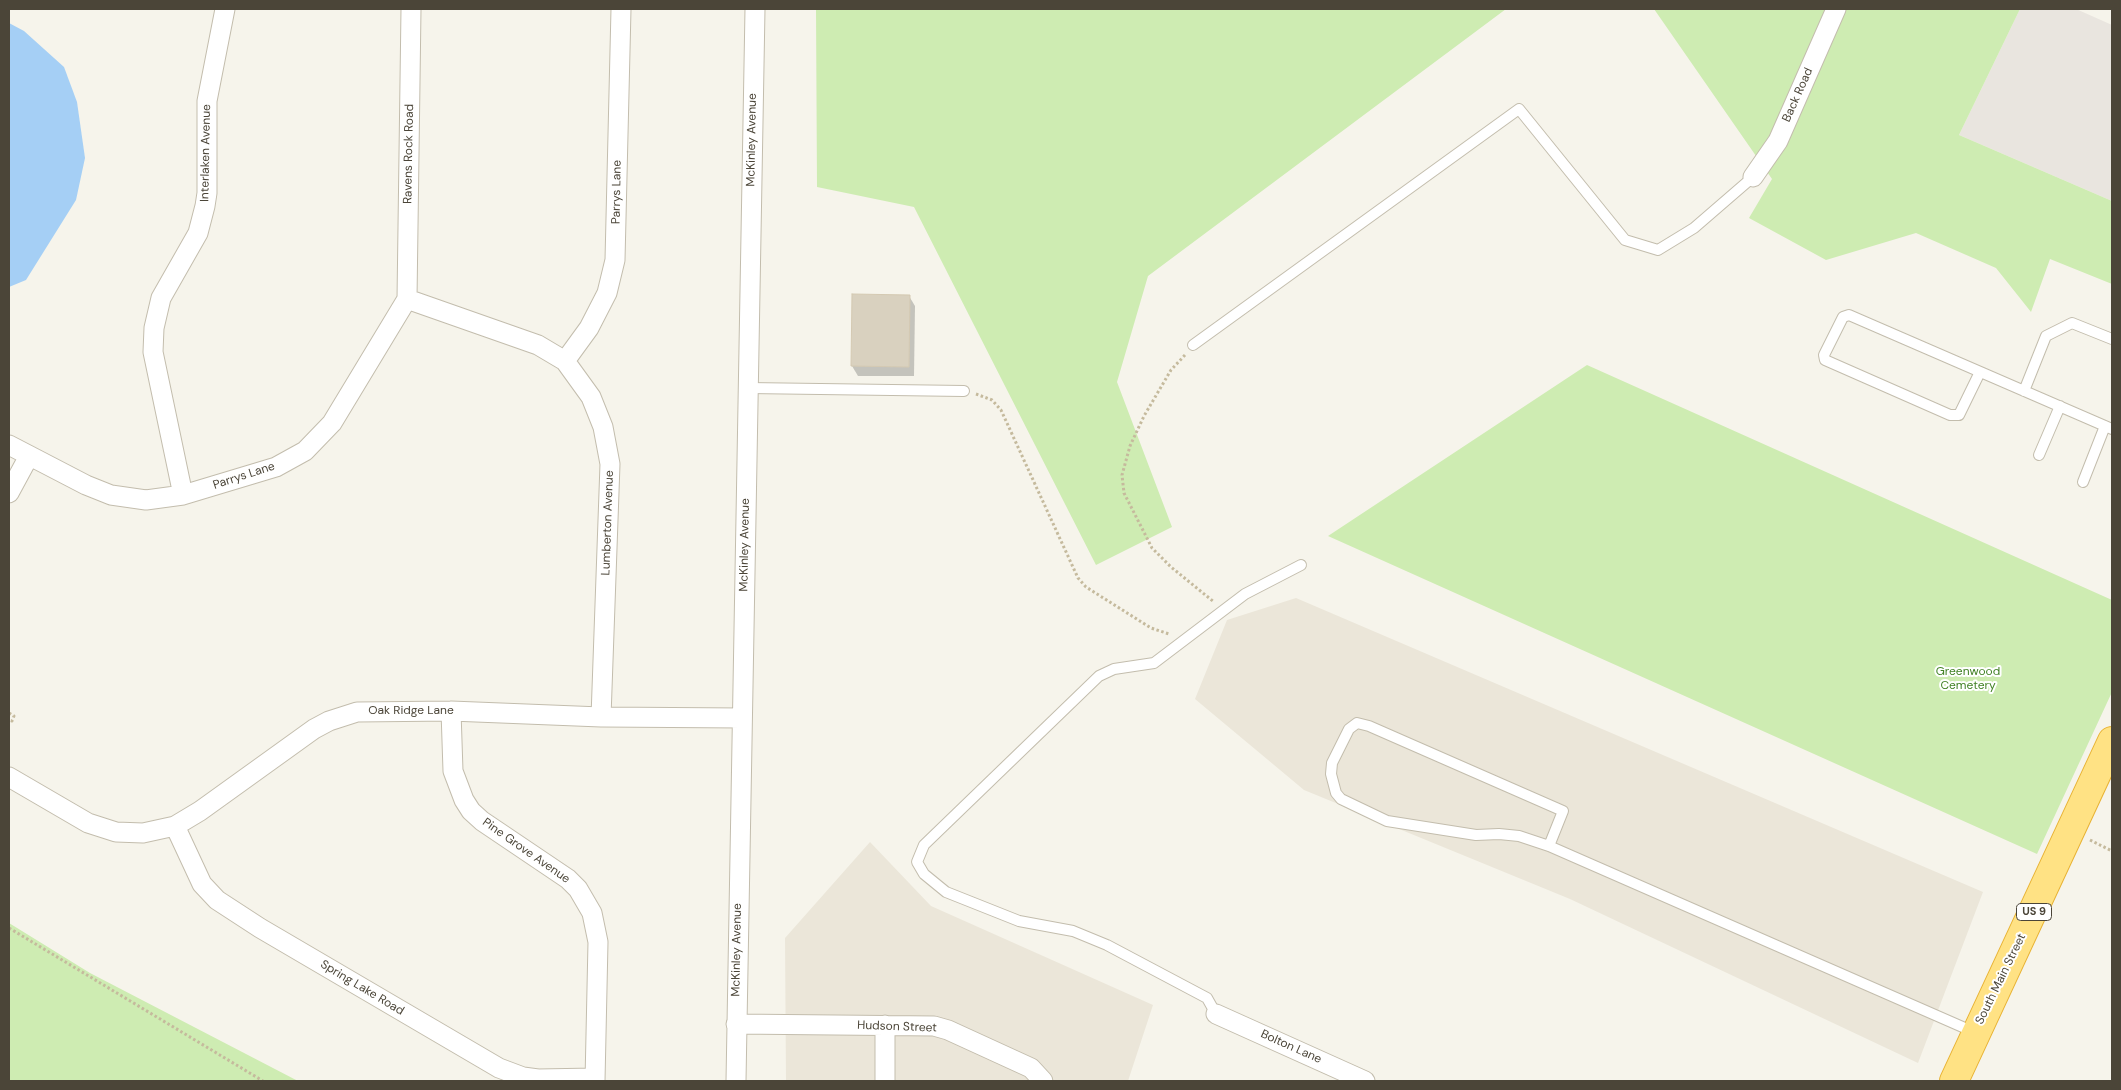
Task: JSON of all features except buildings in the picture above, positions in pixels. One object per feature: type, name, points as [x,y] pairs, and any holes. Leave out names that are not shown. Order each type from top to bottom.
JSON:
[{"type":"highway","name":"South Main Street","points":[[1954,1081],[1975,1032],[2044,890],[2112,741]]},
{"type":"street","name":"Interlaken Avenue","points":[[183,494],[153,352],[154,328],[161,298],[198,232],[205,206],[207,193],[206,101],[224,9]]},
{"type":"street","name":"Ravens Rock Road","points":[[407,299],[411,9]]},
{"type":"street","name":"Parrys Lane","points":[[565,361],[590,328],[607,292],[615,260],[621,9]]},
{"type":"street","name":"McKinley Avenue","points":[[736,1081],[755,9]]},
{"type":"street","name":"Back Road","points":[[1753,177],[1778,141],[1836,9]]},
{"type":"street","name":"Parrys Lane","points":[[9,445],[111,495],[146,500],[183,494],[276,467],[305,451],[332,423],[407,299]]},
{"type":"street","name":"Lumberton Avenue","points":[[407,299],[538,345],[565,361],[591,397],[603,427],[610,464],[600,717]]},
{"type":"street","points":[[9,493],[29,456]]},
{"type":"street","name":"Oak Ridge Lane","points":[[9,777],[88,823],[101,828],[136,833],[175,826],[200,811],[300,738],[329,721],[368,710],[451,711],[600,717],[742,718]]},
{"type":"street","name":"Pine Grove Avenue","points":[[451,711],[453,771],[460,792],[471,811],[482,821],[568,879],[578,889],[592,913],[598,942],[595,1080]]},
{"type":"street","name":"Spring Lake Road","points":[[175,826],[202,884],[217,900],[269,932],[499,1068],[523,1077],[538,1079],[595,1080]]},
{"type":"street","name":"Bolton Lane","points":[[1216,1014],[1365,1081]]},
{"type":"street","name":"Hudson Street","points":[[736,1024],[934,1026],[948,1030],[1031,1068],[1043,1081]]},
{"type":"street","points":[[885,1081],[886,1025]]},
{"type":"lane","points":[[1193,345],[1519,109],[1625,240],[1658,250],[1694,228],[1753,177]]},
{"type":"lane","points":[[1980,372],[1959,415],[1950,416],[1825,360],[1824,355],[1843,317],[1849,315],[2109,427],[2083,482]]},
{"type":"lane","points":[[2024,391],[2046,336],[2072,323],[2112,339]]},
{"type":"lane","points":[[748,388],[964,391]]},
{"type":"lane","points":[[2040,455],[2060,406]]},
{"type":"lane","points":[[1216,1014],[1207,998],[1107,945],[1073,931],[1019,921],[946,892],[924,874],[917,862],[924,845],[1099,676],[1114,670],[1154,663],[1245,594],[1301,565]]},
{"type":"lane","points":[[1549,846],[1563,810],[1369,726],[1357,723],[1349,729],[1332,763],[1331,774],[1336,793],[1341,799],[1387,821],[1476,835],[1499,834],[1519,836],[1549,846],[1975,1032]]},
{"type":"path","points":[[1193,345],[1171,370],[1140,423],[1125,460],[1122,476],[1124,493],[1152,548],[1171,567],[1224,610]]},
{"type":"path","points":[[964,391],[992,400],[1001,410],[1070,564],[1086,587],[1150,628],[1164,633],[1192,635]]},
{"type":"path","points":[[9,713],[14,716],[12,721],[9,720]]},
{"type":"path","points":[[9,928],[263,1081]]},
{"type":"shaded area","points":[[2020,9],[2076,9],[2112,25],[2112,201],[1959,135]]},
{"type":"shaded area","points":[[1296,598],[1983,892],[1918,1063],[1570,899],[1304,790],[1195,699],[1227,620]]},
{"type":"shaded area","points":[[870,842],[931,906],[1153,1005],[1128,1081],[786,1081],[785,938]]},
{"type":"green space","points":[[816,9],[1506,9],[1148,276],[1117,382],[1172,527],[1096,565],[914,207],[817,187]]},
{"type":"green space","points":[[1654,9],[2020,9],[1959,135],[2112,201],[2112,284],[2050,259],[2031,312],[1996,268],[1916,233],[1826,260],[1749,218],[1772,179]]},
{"type":"green space","name":"Greenwood Cemetery","points":[[1587,365],[2112,600],[2112,692],[2037,854],[1328,536]]},
{"type":"green space","points":[[9,923],[90,973],[298,1081],[9,1081]]},
{"type":"water","points":[[9,23],[24,31],[64,67],[77,102],[85,158],[76,200],[26,280],[9,287]]}]
